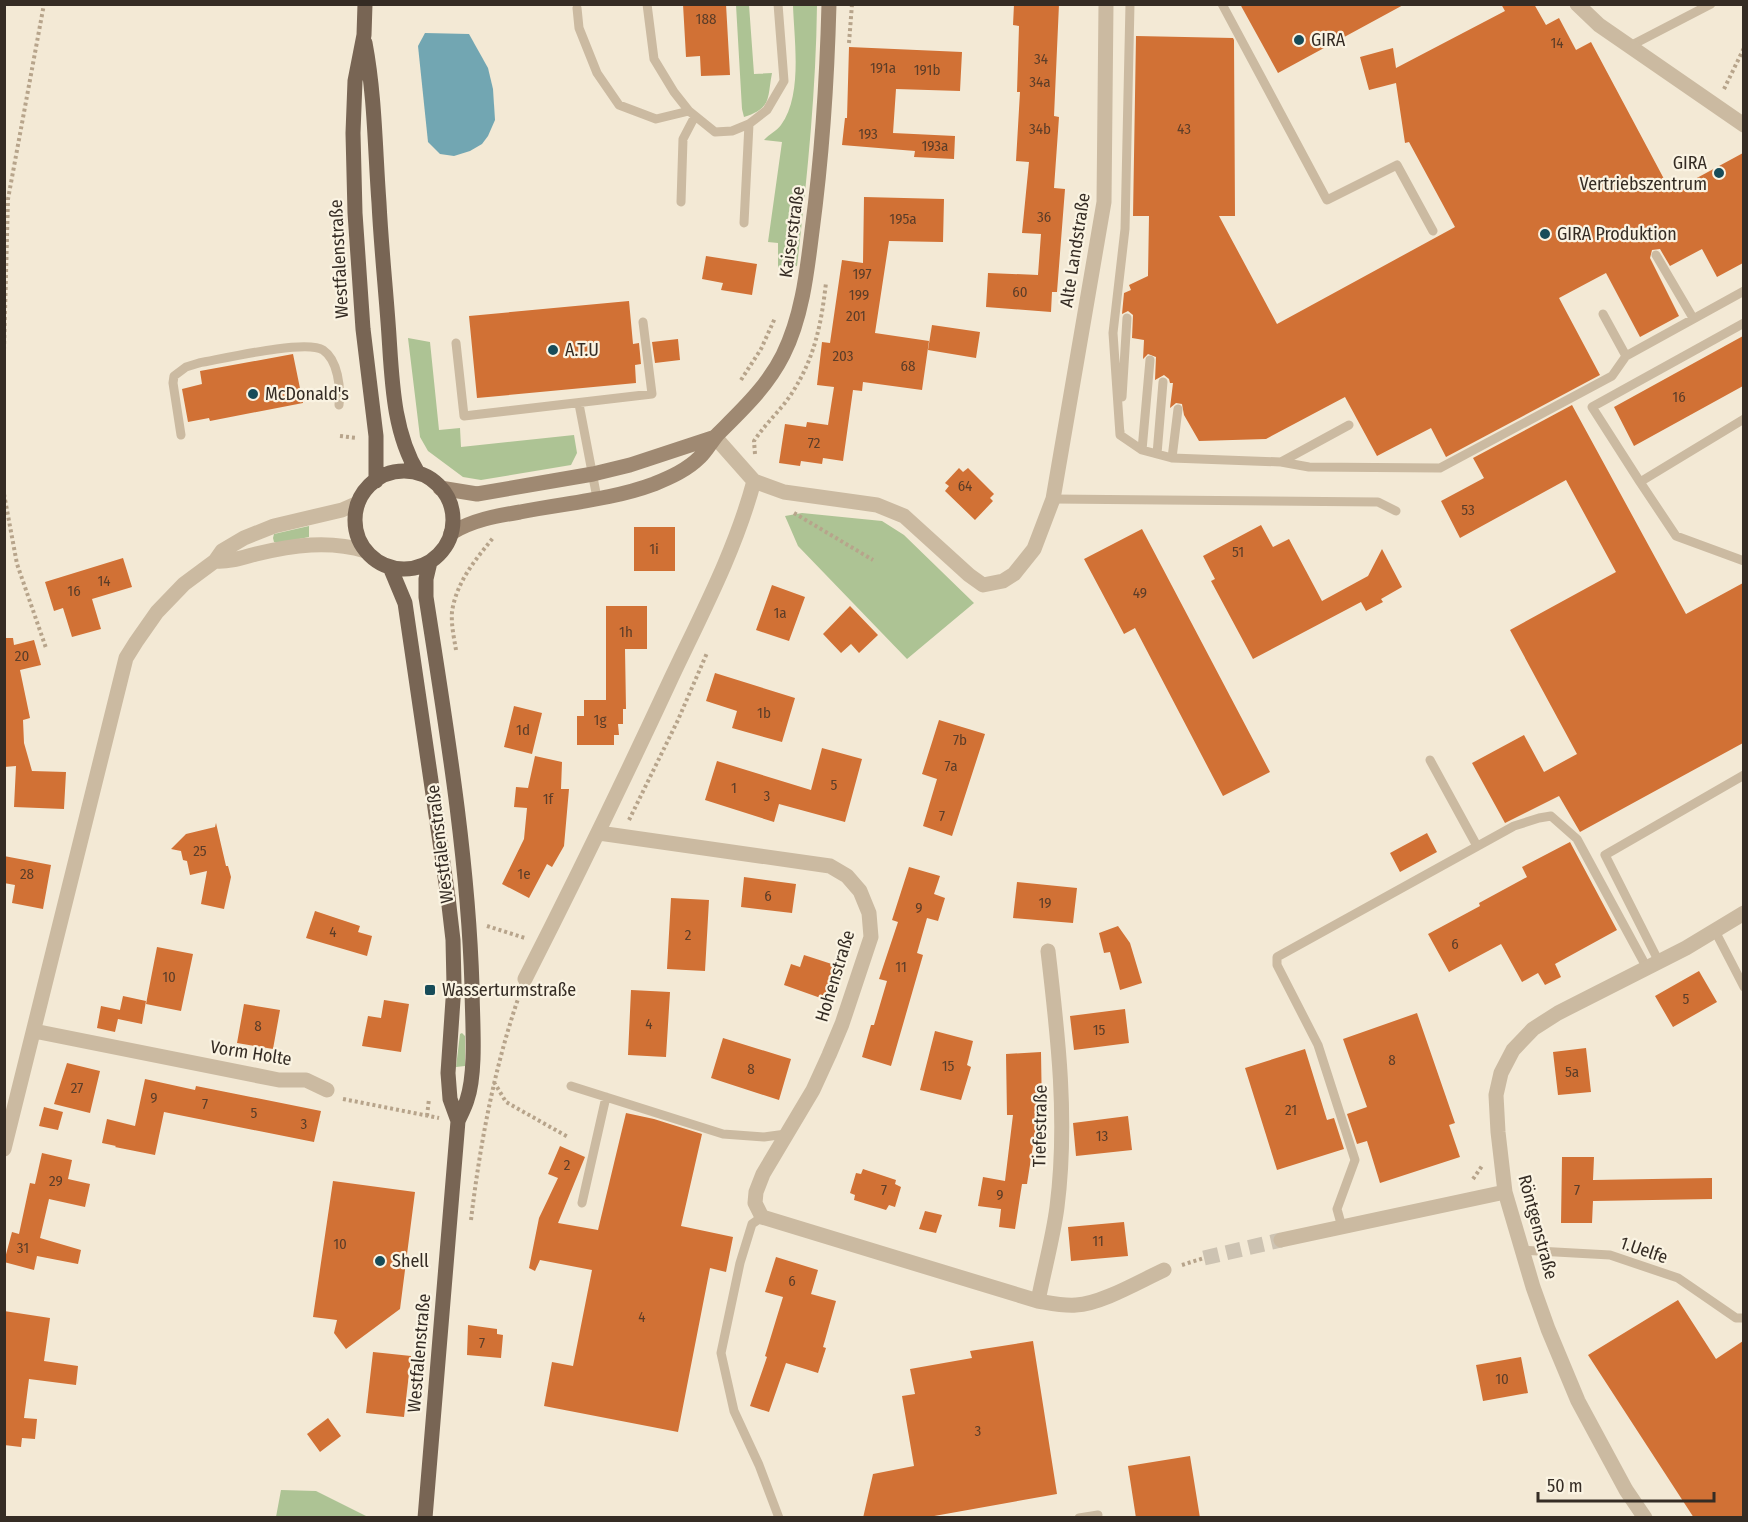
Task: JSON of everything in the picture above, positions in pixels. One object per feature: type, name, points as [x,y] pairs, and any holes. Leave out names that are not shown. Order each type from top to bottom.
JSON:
[{"type":"main road","name":"Westfalenstraße","points":[[365,4],[364,35],[355,81],[353,133],[355,213],[363,329],[376,436],[376,481]]},
{"type":"main road","name":"Kaiserstraße","points":[[451,533],[466,524],[491,517],[597,498],[650,485],[684,470],[701,456],[742,411],[774,371],[784,353],[798,313],[809,259],[823,136],[829,4]]},
{"type":"main road","name":"Westfalenstraße","points":[[364,35],[372,84],[392,380],[400,432],[409,459],[418,473]]},
{"type":"main road","name":"Kaiserstraße","points":[[440,488],[477,494],[593,474],[630,465],[716,437]]},
{"type":"main road","points":[[418,473],[433,481],[447,498],[452,509],[451,533],[440,554],[418,568],[404,569],[381,564],[366,551],[357,533],[355,523],[358,503],[365,490],[387,474],[418,473]]},
{"type":"main road","name":"Westfalenstraße","points":[[425,1518],[458,1121],[467,1099],[472,1075],[470,935],[454,788],[426,597],[426,579],[430,562]]},
{"type":"main road","name":"Westfalenstraße","points":[[390,567],[405,603],[450,907],[454,985],[448,1073],[450,1099],[458,1121]]},
{"type":"street","name":"Alte Landstraße","points":[[716,437],[754,481],[784,492],[877,505],[903,516],[983,585],[1003,581],[1014,574],[1034,549],[1053,499],[1104,202],[1106,4]]},
{"type":"street","points":[[1578,5],[1599,25],[1743,125]]},
{"type":"street","points":[[525,979],[599,833],[720,576],[754,481]]},
{"type":"street","points":[[4,1149],[126,658],[164,604],[184,584],[215,561],[222,550],[274,526],[342,510],[358,503]]},
{"type":"street","points":[[215,561],[229,562],[255,554],[318,543],[346,545],[366,551]]},
{"type":"street","name":"Hohenstraße","points":[[599,833],[830,866],[847,876],[860,891],[869,913],[871,937],[842,1024],[829,1055],[813,1090],[763,1174],[756,1192],[755,1203],[762,1217]]},
{"type":"street","name":"Röntgenstraße","points":[[1645,1518],[1626,1490],[1578,1401],[1548,1329],[1521,1250],[1505,1192],[1496,1095],[1501,1073],[1513,1050],[1533,1029],[1558,1013],[1715,931],[1743,913]]},
{"type":"street","name":"Tiefestraße","points":[[1038,1301],[1057,1207],[1062,1132],[1060,1054],[1048,951]]},
{"type":"street","name":"Vorm Holte","points":[[34,1031],[279,1080],[306,1080],[327,1090]]},
{"type":"street","points":[[1281,1240],[1505,1192]]},
{"type":"street","points":[[762,1217],[1038,1301],[1059,1305],[1093,1302],[1164,1270]]},
{"type":"lane","points":[[647,4],[654,58],[674,92],[692,113],[715,132],[732,131],[749,124],[767,110],[784,81],[778,4]]},
{"type":"lane","points":[[1120,435],[1113,333],[1125,229],[1131,4]]},
{"type":"lane","points":[[1222,4],[1328,200],[1397,165],[1433,231]]},
{"type":"lane","points":[[1630,46],[1711,4]]},
{"type":"lane","points":[[577,8],[579,28],[597,73],[620,105],[656,119],[692,113]]},
{"type":"lane","points":[[681,202],[683,140],[692,113]]},
{"type":"lane","points":[[744,223],[749,124]]},
{"type":"lane","points":[[1656,255],[1693,318]]},
{"type":"lane","points":[[1120,435],[1142,450],[1172,458],[1281,462],[1309,467],[1440,468],[1612,376],[1626,356],[1743,291]]},
{"type":"lane","points":[[1603,314],[1626,356]]},
{"type":"lane","points":[[1120,435],[1127,318]]},
{"type":"lane","points":[[456,343],[464,416],[579,404],[652,394],[643,322]]},
{"type":"lane","points":[[1743,323],[1592,408],[1676,536],[1743,561]]},
{"type":"lane","points":[[181,435],[174,376],[186,367],[200,363],[291,347],[321,348],[331,357],[338,377],[341,394],[339,405]]},
{"type":"lane","points":[[1142,450],[1150,360]]},
{"type":"lane","points":[[1157,454],[1163,382]]},
{"type":"lane","points":[[579,404],[597,498]]},
{"type":"lane","points":[[1172,458],[1178,409]]},
{"type":"lane","points":[[1640,482],[1743,419]]},
{"type":"lane","points":[[1281,462],[1349,425]]},
{"type":"lane","points":[[1053,499],[1378,502],[1395,512]]},
{"type":"lane","points":[[1430,760],[1477,846]]},
{"type":"lane","points":[[1653,965],[1605,855],[1743,775]]},
{"type":"lane","points":[[1342,1227],[1337,1209],[1355,1160],[1318,1045],[1278,965],[1277,957],[1514,826],[1551,816],[1577,839],[1653,965]]},
{"type":"lane","points":[[1715,931],[1743,987]]},
{"type":"lane","points":[[571,1086],[723,1134],[764,1137],[786,1134]]},
{"type":"lane","points":[[582,1203],[606,1097]]},
{"type":"lane","points":[[762,1217],[752,1224],[740,1263],[721,1353],[734,1411],[759,1465],[778,1518]]},
{"type":"lane","name":"1.Uelfe","points":[[1521,1250],[1610,1255],[1678,1278],[1736,1318],[1743,1318]]},
{"type":"lane","points":[[1079,1518],[1098,1515]]},
{"type":"path","points":[[4,350],[8,199],[44,4]]},
{"type":"path","points":[[1716,106],[1743,48]]},
{"type":"path","points":[[735,388],[761,349],[777,314]]},
{"type":"path","points":[[758,460],[754,450],[754,441],[791,394]]},
{"type":"path","points":[[340,436],[364,437]]},
{"type":"path","points":[[4,494],[17,564],[46,648]]},
{"type":"path","points":[[785,506],[802,519],[873,560]]},
{"type":"path","points":[[456,652],[452,614],[459,585],[494,536]]},
{"type":"path","points":[[486,915],[488,927],[543,944]]},
{"type":"path","points":[[486,1119],[509,1025],[525,979]]},
{"type":"path","points":[[327,1090],[342,1099],[458,1121]]},
{"type":"green space","points":[[736,5],[749,5],[754,74],[772,73],[764,106],[744,117],[742,109]]},
{"type":"green space","points":[[793,5],[817,5],[815,70],[797,266],[778,268],[778,243],[768,242],[782,142],[764,140],[781,125],[788,113],[792,98],[796,66]]},
{"type":"green space","points":[[408,338],[430,342],[439,430],[460,428],[461,447],[574,435],[577,453],[571,465],[481,480],[463,477],[428,451],[420,437]]},
{"type":"green space","points":[[802,513],[882,521],[904,535],[974,603],[907,659],[798,546],[785,516]]},
{"type":"green space","points":[[309,526],[309,537],[274,542],[274,534]]},
{"type":"green space","points":[[460,1034],[465,1036],[465,1066],[456,1067]]},
{"type":"green space","points":[[281,1490],[316,1491],[368,1517],[276,1517]]},
{"type":"water","points":[[425,33],[469,34],[488,68],[493,89],[495,120],[488,136],[482,144],[454,156],[440,154],[428,142],[418,46]]},
{"type":"building","points":[[683,4],[726,4],[730,75],[701,76],[700,56],[686,57]]},
{"type":"building","points":[[1014,4],[1059,4],[1054,116],[1059,117],[1054,188],[1065,189],[1057,292],[1052,292],[1051,312],[986,307],[988,273],[1038,275],[1041,234],[1022,233],[1029,162],[1016,161],[1020,92],[1017,92],[1019,26],[1013,25]]},
{"type":"building","name":"GIRA","points":[[1240,4],[1405,4],[1278,73]]},
{"type":"building","name":"GIRA Produktion","points":[[1501,4],[1534,4],[1546,25],[1559,18],[1576,50],[1591,42],[1671,192],[1743,153],[1743,263],[1717,277],[1702,249],[1670,266],[1660,249],[1652,250],[1650,258],[1679,316],[1640,337],[1606,273],[1559,298],[1600,375],[1446,457],[1431,428],[1377,456],[1345,397],[1266,439],[1199,441],[1184,415],[1182,404],[1176,403],[1170,408],[1173,383],[1170,383],[1164,375],[1155,380],[1156,357],[1148,354],[1143,359],[1144,340],[1132,338],[1133,315],[1128,311],[1122,314],[1124,293],[1131,290],[1129,285],[1148,276],[1149,216],[1133,216],[1136,36],[1233,38],[1234,40],[1235,216],[1219,216],[1277,324],[1455,227],[1409,142],[1405,143],[1396,83],[1369,90],[1360,57],[1393,48],[1396,68],[1505,11]]},
{"type":"building","points":[[849,47],[962,52],[960,91],[896,89],[893,133],[955,136],[954,159],[914,157],[915,151],[842,145],[845,118],[847,118]]},
{"type":"building","points":[[864,197],[944,199],[943,242],[889,241],[875,333],[929,341],[922,390],[863,382],[862,391],[853,390],[843,461],[823,458],[822,464],[801,461],[800,466],[779,463],[785,424],[806,427],[807,422],[828,425],[834,387],[817,385],[822,342],[830,343],[842,260],[863,263]]},
{"type":"building","points":[[706,256],[757,264],[752,295],[721,290],[723,283],[702,279]]},
{"type":"building","name":"A.T.U","points":[[629,301],[633,344],[639,343],[641,364],[635,365],[636,383],[477,398],[469,316]]},
{"type":"building","points":[[932,325],[980,332],[976,358],[928,350]]},
{"type":"building","points":[[1743,336],[1743,386],[1634,446],[1614,407]]},
{"type":"building","points":[[678,339],[680,360],[655,363],[652,342]]},
{"type":"building","name":"McDonald's","points":[[293,354],[303,403],[210,421],[209,418],[188,422],[182,389],[202,384],[200,371]]},
{"type":"building","points":[[1572,405],[1686,614],[1743,583],[1743,743],[1580,832],[1559,796],[1505,823],[1472,763],[1524,735],[1544,772],[1577,754],[1510,630],[1616,572],[1566,480],[1460,538],[1441,501],[1484,478],[1473,458]]},
{"type":"building","points":[[959,468],[963,472],[968,468],[994,494],[990,498],[993,501],[975,520],[945,491],[949,486],[945,483]]},
{"type":"building","points":[[1261,525],[1273,547],[1289,539],[1322,601],[1368,576],[1382,549],[1402,587],[1381,599],[1383,602],[1366,611],[1361,602],[1253,659],[1211,581],[1215,579],[1203,556]]},
{"type":"building","points":[[634,527],[675,527],[675,571],[634,571]]},
{"type":"building","points":[[1142,529],[1270,772],[1223,796],[1135,628],[1124,634],[1084,559]]},
{"type":"building","points":[[123,558],[132,587],[92,599],[101,629],[72,637],[63,608],[54,611],[45,582]]},
{"type":"building","points":[[772,585],[805,597],[789,641],[756,630]]},
{"type":"building","points":[[606,606],[647,606],[647,649],[625,649],[626,709],[623,709],[623,724],[618,724],[619,735],[614,735],[614,745],[577,745],[577,716],[584,716],[584,700],[606,700]]},
{"type":"building","points":[[850,606],[878,635],[859,653],[851,644],[841,653],[823,634]]},
{"type":"building","points":[[4,638],[13,638],[14,645],[34,640],[41,665],[20,670],[30,718],[23,720],[24,743],[32,771],[66,772],[64,809],[14,807],[16,766],[4,767]]},
{"type":"building","points":[[715,673],[795,698],[782,742],[732,728],[737,711],[706,701]]},
{"type":"building","points":[[514,706],[542,713],[532,754],[504,747]]},
{"type":"building","points":[[939,720],[985,734],[952,836],[923,826],[937,779],[922,774]]},
{"type":"building","points":[[822,748],[862,759],[845,822],[779,804],[774,822],[705,800],[717,761],[811,790]]},
{"type":"building","points":[[535,756],[562,762],[561,789],[569,789],[564,846],[552,867],[547,864],[529,898],[502,884],[524,839],[527,808],[514,807],[516,787],[528,788]]},
{"type":"building","points":[[216,823],[226,866],[228,866],[231,877],[224,909],[201,904],[207,871],[190,875],[187,861],[183,860],[181,851],[171,849],[186,834],[215,827]]},
{"type":"building","points":[[1427,833],[1437,852],[1400,872],[1390,853]]},
{"type":"building","points":[[1570,842],[1617,930],[1555,964],[1561,977],[1545,985],[1538,973],[1522,982],[1501,944],[1449,972],[1428,934],[1527,877],[1522,867]]},
{"type":"building","points":[[4,856],[51,865],[43,909],[12,903],[15,885],[4,883]]},
{"type":"building","points":[[909,867],[940,876],[934,894],[945,898],[938,921],[927,918],[917,953],[923,955],[891,1066],[862,1057],[887,981],[879,979],[898,922],[892,920]]},
{"type":"building","points":[[744,877],[796,884],[792,913],[741,907]]},
{"type":"building","points":[[1017,882],[1077,888],[1073,923],[1013,918]]},
{"type":"building","points":[[671,898],[709,900],[705,971],[667,969]]},
{"type":"building","points":[[315,911],[360,926],[358,932],[372,936],[367,956],[306,938]]},
{"type":"building","points":[[1118,926],[1130,943],[1142,983],[1120,990],[1110,952],[1104,953],[1099,933]]},
{"type":"building","points":[[157,947],[193,954],[181,1011],[146,1004]]},
{"type":"building","points":[[804,955],[841,967],[829,1001],[784,985],[791,964],[800,967]]},
{"type":"building","points":[[1699,971],[1717,1002],[1673,1027],[1655,996]]},
{"type":"building","points":[[631,990],[670,992],[666,1057],[628,1055]]},
{"type":"building","points":[[123,996],[146,1001],[142,1024],[118,1019]]},
{"type":"building","points":[[384,1000],[409,1004],[401,1052],[362,1046],[368,1016],[381,1018]]},
{"type":"building","points":[[244,1004],[280,1010],[273,1049],[237,1043]]},
{"type":"building","points":[[101,1006],[120,1010],[115,1032],[97,1028]]},
{"type":"building","points":[[1125,1009],[1129,1043],[1074,1050],[1070,1016]]},
{"type":"building","points":[[1417,1013],[1455,1123],[1449,1125],[1460,1157],[1380,1183],[1367,1141],[1357,1144],[1347,1114],[1367,1107],[1343,1039]]},
{"type":"building","points":[[935,1031],[973,1041],[967,1065],[971,1067],[961,1100],[920,1090]]},
{"type":"building","points":[[723,1038],[791,1059],[779,1100],[711,1078]]},
{"type":"building","points":[[1586,1048],[1591,1092],[1558,1095],[1553,1052]]},
{"type":"building","points":[[1305,1049],[1327,1120],[1334,1118],[1344,1149],[1277,1170],[1245,1068]]},
{"type":"building","points":[[1041,1052],[1042,1114],[1038,1114],[1027,1184],[1022,1184],[1015,1229],[999,1227],[1001,1209],[978,1206],[983,1177],[1005,1181],[1013,1115],[1007,1115],[1006,1054]]},
{"type":"building","points":[[67,1063],[100,1071],[90,1113],[54,1104]]},
{"type":"building","points":[[145,1079],[195,1090],[196,1086],[321,1111],[314,1142],[164,1112],[155,1155],[102,1143],[107,1119],[135,1126]]},
{"type":"building","points":[[44,1107],[63,1112],[58,1130],[39,1126]]},
{"type":"building","points":[[626,1113],[702,1134],[681,1226],[733,1237],[726,1272],[710,1268],[678,1432],[544,1406],[552,1362],[573,1366],[592,1270],[540,1260],[535,1271],[529,1268],[539,1218],[558,1178],[548,1174],[560,1146],[585,1157],[558,1223],[598,1230]]},
{"type":"building","points":[[1128,1116],[1132,1150],[1076,1156],[1073,1123]]},
{"type":"building","points":[[42,1153],[72,1160],[68,1179],[90,1184],[85,1207],[49,1199],[40,1238],[81,1250],[78,1264],[37,1256],[34,1270],[4,1262],[12,1232],[19,1234],[30,1183],[35,1184]]},
{"type":"building","points":[[1562,1157],[1594,1157],[1593,1180],[1712,1178],[1712,1199],[1593,1201],[1592,1223],[1561,1223]]},
{"type":"building","points":[[863,1169],[896,1180],[895,1184],[901,1187],[895,1207],[889,1205],[886,1210],[854,1200],[855,1195],[850,1193],[856,1173],[861,1174]]},
{"type":"building","name":"Shell","points":[[333,1181],[415,1192],[400,1309],[346,1349],[334,1333],[337,1320],[313,1317]]},
{"type":"building","points":[[925,1211],[942,1215],[936,1233],[919,1229]]},
{"type":"building","points":[[1124,1222],[1128,1256],[1071,1261],[1068,1227]]},
{"type":"building","points":[[776,1257],[818,1270],[811,1294],[836,1301],[818,1373],[786,1363],[769,1412],[750,1406],[767,1357],[765,1356],[783,1297],[765,1292]]},
{"type":"building","points":[[1678,1300],[1716,1359],[1743,1341],[1743,1518],[1694,1518],[1588,1355]]},
{"type":"building","points":[[4,1311],[50,1318],[44,1361],[78,1366],[76,1385],[29,1379],[24,1418],[37,1419],[35,1439],[22,1438],[21,1447],[4,1445]]},
{"type":"building","points":[[468,1325],[497,1329],[497,1334],[503,1335],[501,1358],[467,1355]]},
{"type":"building","points":[[1033,1341],[1057,1494],[923,1518],[863,1518],[873,1474],[914,1466],[902,1396],[915,1394],[910,1369],[972,1358],[970,1351]]},
{"type":"building","points":[[373,1352],[411,1356],[404,1417],[366,1413]]},
{"type":"building","points":[[1521,1357],[1528,1393],[1483,1401],[1476,1365]]},
{"type":"building","points":[[328,1418],[341,1436],[320,1452],[307,1434]]},
{"type":"building","points":[[1190,1456],[1200,1518],[1136,1518],[1128,1466]]},
{"type":"tunnel","points":[[1204,1258],[1281,1240]]},
{"type":"place","name":"GIRA","points":[[1299,40]]},
{"type":"place","name":"GIRA Vertriebszentrum","points":[[1719,173]]},
{"type":"place","name":"GIRA Produktion","points":[[1545,234]]},
{"type":"place","name":"A.T.U","points":[[553,350]]},
{"type":"place","name":"McDonald's","points":[[253,394]]},
{"type":"place","name":"Wasserturmstraße","points":[[430,990]]},
{"type":"place","name":"Shell","points":[[380,1261]]}]
